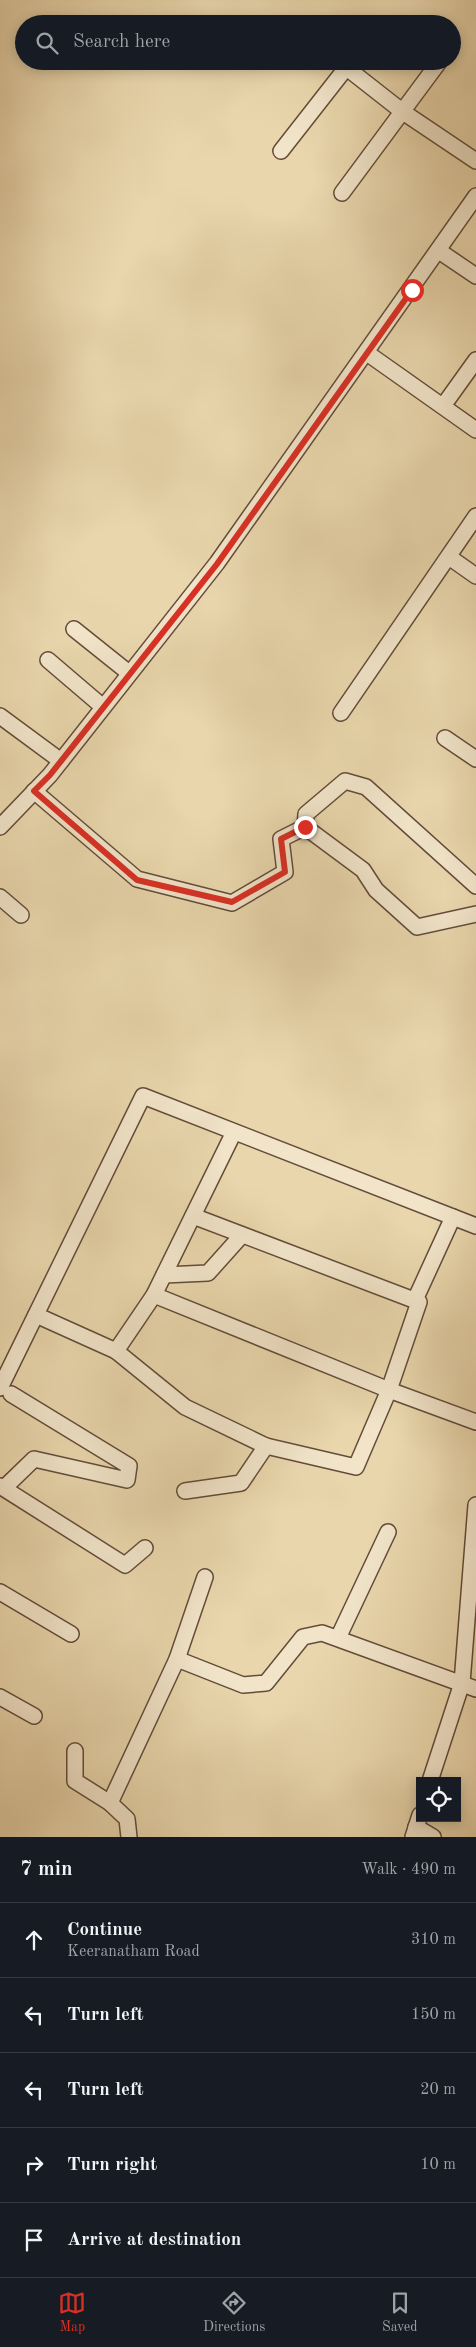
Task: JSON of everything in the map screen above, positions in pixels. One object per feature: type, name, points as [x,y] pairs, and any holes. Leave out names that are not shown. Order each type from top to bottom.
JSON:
[{"type":"street","points":[[281,151],[338,70]]},
{"type":"street","points":[[350,70],[403,112],[476,161]]},
{"type":"street","points":[[342,194],[433,70]]},
{"type":"street","points":[[0,827],[61,760],[217,564],[476,196]]},
{"type":"street","points":[[439,251],[476,276]]},
{"type":"street","points":[[367,353],[476,430]]},
{"type":"street","points":[[443,406],[476,360]]},
{"type":"street","points":[[341,713],[476,516]]},
{"type":"street","points":[[449,557],[476,576]]},
{"type":"street","points":[[74,629],[129,673]]},
{"type":"street","points":[[48,660],[103,707]]},
{"type":"street","points":[[0,716],[61,760]]},
{"type":"street","points":[[444,738],[476,759]]},
{"type":"street","points":[[305,827],[306,814],[345,781],[366,788],[476,886]]},
{"type":"street","points":[[34,791],[137,880],[232,902],[285,872],[281,839],[305,827]]},
{"type":"street","points":[[305,827],[363,870],[376,890],[416,927],[476,914]]},
{"type":"street","points":[[0,897],[21,915]]},
{"type":"street","points":[[145,1548],[125,1565],[2,1487],[34,1458],[127,1480],[129,1466],[5,1391],[36,1315],[143,1096],[476,1226]]},
{"type":"street","points":[[116,1351],[154,1295],[234,1132]]},
{"type":"street","points":[[36,1315],[116,1351],[186,1407],[266,1446],[356,1466],[390,1390],[419,1302],[193,1216]]},
{"type":"street","points":[[415,1300],[454,1217]]},
{"type":"street","points":[[164,1275],[208,1273],[242,1235]]},
{"type":"street","points":[[154,1295],[390,1390],[476,1422]]},
{"type":"street","points":[[184,1491],[241,1483],[266,1446]]},
{"type":"street","points":[[432,1777],[469,1686],[476,1505]]},
{"type":"street","points":[[338,1638],[388,1532]]},
{"type":"street","points":[[110,1803],[177,1659],[205,1577]]},
{"type":"street","points":[[0,1592],[71,1634]]},
{"type":"street","points":[[177,1659],[243,1685],[266,1683],[303,1637],[322,1633],[469,1686]]},
{"type":"street","points":[[0,1697],[34,1716]]},
{"type":"street","points":[[75,1751],[75,1781],[110,1803],[127,1819],[129,1837]]},
{"type":"street","points":[[416,1826],[433,1837]]},
{"type":"route","points":[[305,827],[281,839],[285,872],[232,902],[137,880],[34,791],[50,775],[217,564],[412,290]]}]
